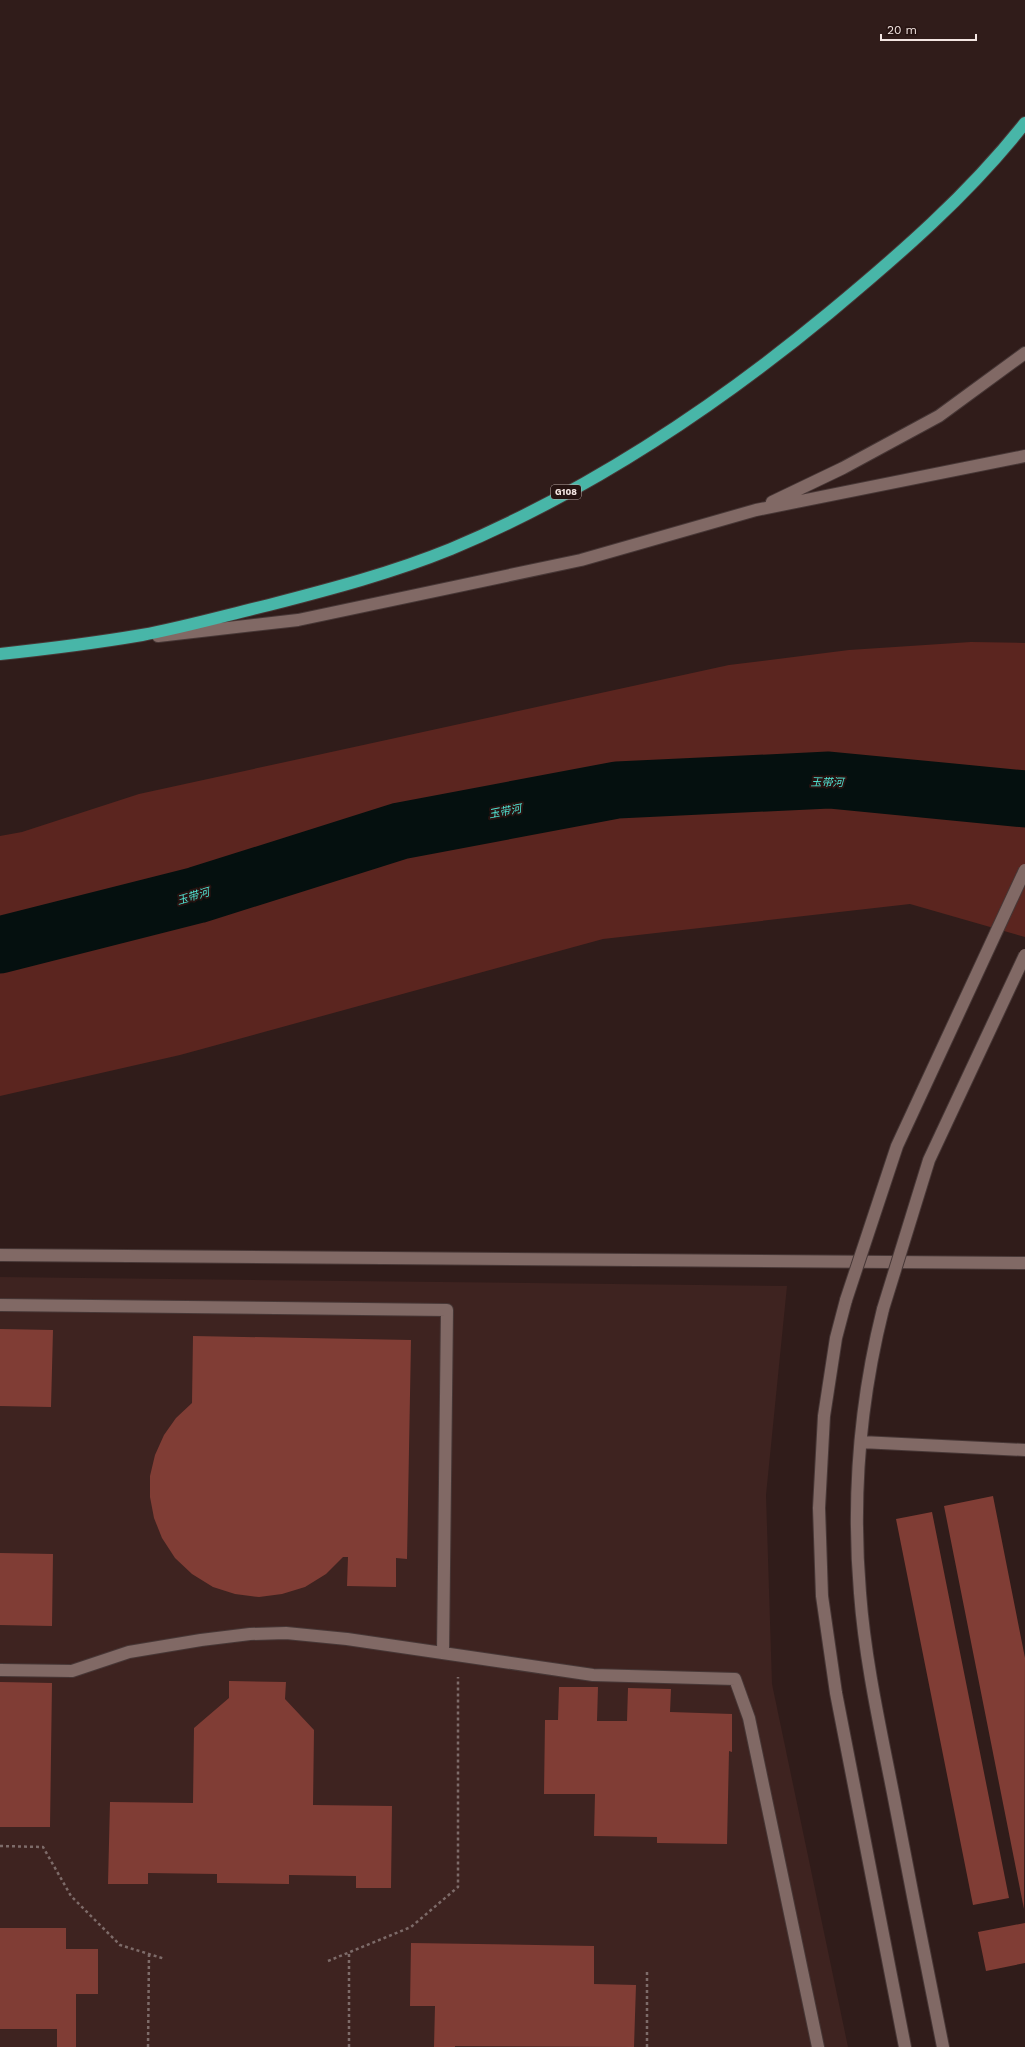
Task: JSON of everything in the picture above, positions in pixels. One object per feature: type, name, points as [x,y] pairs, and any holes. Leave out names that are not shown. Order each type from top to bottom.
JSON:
[{"type":"highway","name":"G108","points":[[0,654],[65,647],[181,627],[315,593],[370,577],[416,563],[453,548],[587,482],[672,431],[742,382],[808,330],[951,206],[1001,153],[1025,123]]},
{"type":"street","points":[[756,510],[843,468],[939,416],[1025,353]]},
{"type":"street","points":[[65,647],[298,620],[581,560],[756,510],[1025,456]]},
{"type":"street","points":[[905,2047],[837,1701],[822,1596],[819,1508],[824,1416],[836,1338],[846,1300],[897,1146],[1025,870]]},
{"type":"street","points":[[943,2047],[876,1703],[860,1593],[857,1508],[861,1420],[873,1353],[883,1309],[929,1160],[1025,955]]},
{"type":"street","points":[[0,1254],[1025,1263]]},
{"type":"street","points":[[0,1305],[447,1310],[443,1653]]},
{"type":"street","points":[[860,1442],[1025,1450]]},
{"type":"street","points":[[0,1670],[72,1671],[129,1652],[201,1640],[250,1634],[286,1633],[347,1639],[593,1675],[735,1679],[749,1718],[818,2047]]},
{"type":"path","points":[[328,1961],[411,1928],[458,1887],[458,1656]]},
{"type":"path","points":[[0,1846],[44,1847],[71,1896],[120,1945],[165,1959]]},
{"type":"path","points":[[349,1952],[349,2047]]},
{"type":"path","points":[[148,2047],[149,1953]]},
{"type":"path","points":[[647,1970],[647,2047]]},
{"type":"shaded area","points":[[971,642],[1025,643],[1025,937],[910,904],[603,939],[180,1055],[0,1096],[0,836],[22,832],[139,794],[729,665],[849,650]]},
{"type":"shaded area","points":[[0,1277],[787,1286],[766,1495],[772,1684],[848,2047],[0,2047]]},
{"type":"building","points":[[0,1329],[53,1330],[51,1407],[0,1406]]},
{"type":"building","points":[[193,1336],[411,1340],[407,1559],[396,1558],[396,1587],[347,1586],[348,1557],[343,1557],[326,1574],[305,1587],[282,1594],[259,1597],[235,1594],[213,1587],[192,1574],[175,1558],[162,1538],[154,1518],[150,1497],[150,1476],[155,1455],[164,1435],[176,1418],[192,1403]]},
{"type":"building","points":[[993,1496],[1025,1658],[1024,1909],[944,1506]]},
{"type":"building","points":[[932,1512],[1009,1898],[973,1905],[896,1519]]},
{"type":"building","points":[[0,1553],[53,1554],[52,1626],[0,1625]]},
{"type":"building","points":[[229,1681],[286,1682],[285,1699],[314,1730],[313,1805],[392,1806],[391,1888],[356,1888],[356,1876],[289,1875],[289,1884],[217,1883],[217,1874],[148,1873],[148,1884],[108,1884],[110,1802],[193,1803],[194,1728],[229,1698]]},
{"type":"building","points":[[0,1682],[52,1683],[50,1827],[0,1827]]},
{"type":"building","points":[[559,1687],[598,1687],[597,1721],[627,1721],[628,1688],[671,1689],[670,1712],[732,1714],[732,1752],[729,1751],[727,1844],[657,1843],[657,1837],[594,1836],[595,1794],[544,1794],[545,1720],[558,1720]]},
{"type":"building","points":[[1025,1923],[1025,1963],[986,1971],[978,1932]]},
{"type":"building","points":[[0,1928],[66,1928],[66,1949],[98,1949],[98,1994],[76,1994],[76,2047],[57,2047],[57,2029],[0,2029]]},
{"type":"building","points":[[411,1943],[594,1946],[594,1984],[636,1985],[634,2047],[434,2047],[435,2006],[410,2006]]},
{"type":"waterway","name":"玉带河","points":[[0,945],[197,895],[400,831],[617,790],[829,780],[1025,799]]}]
